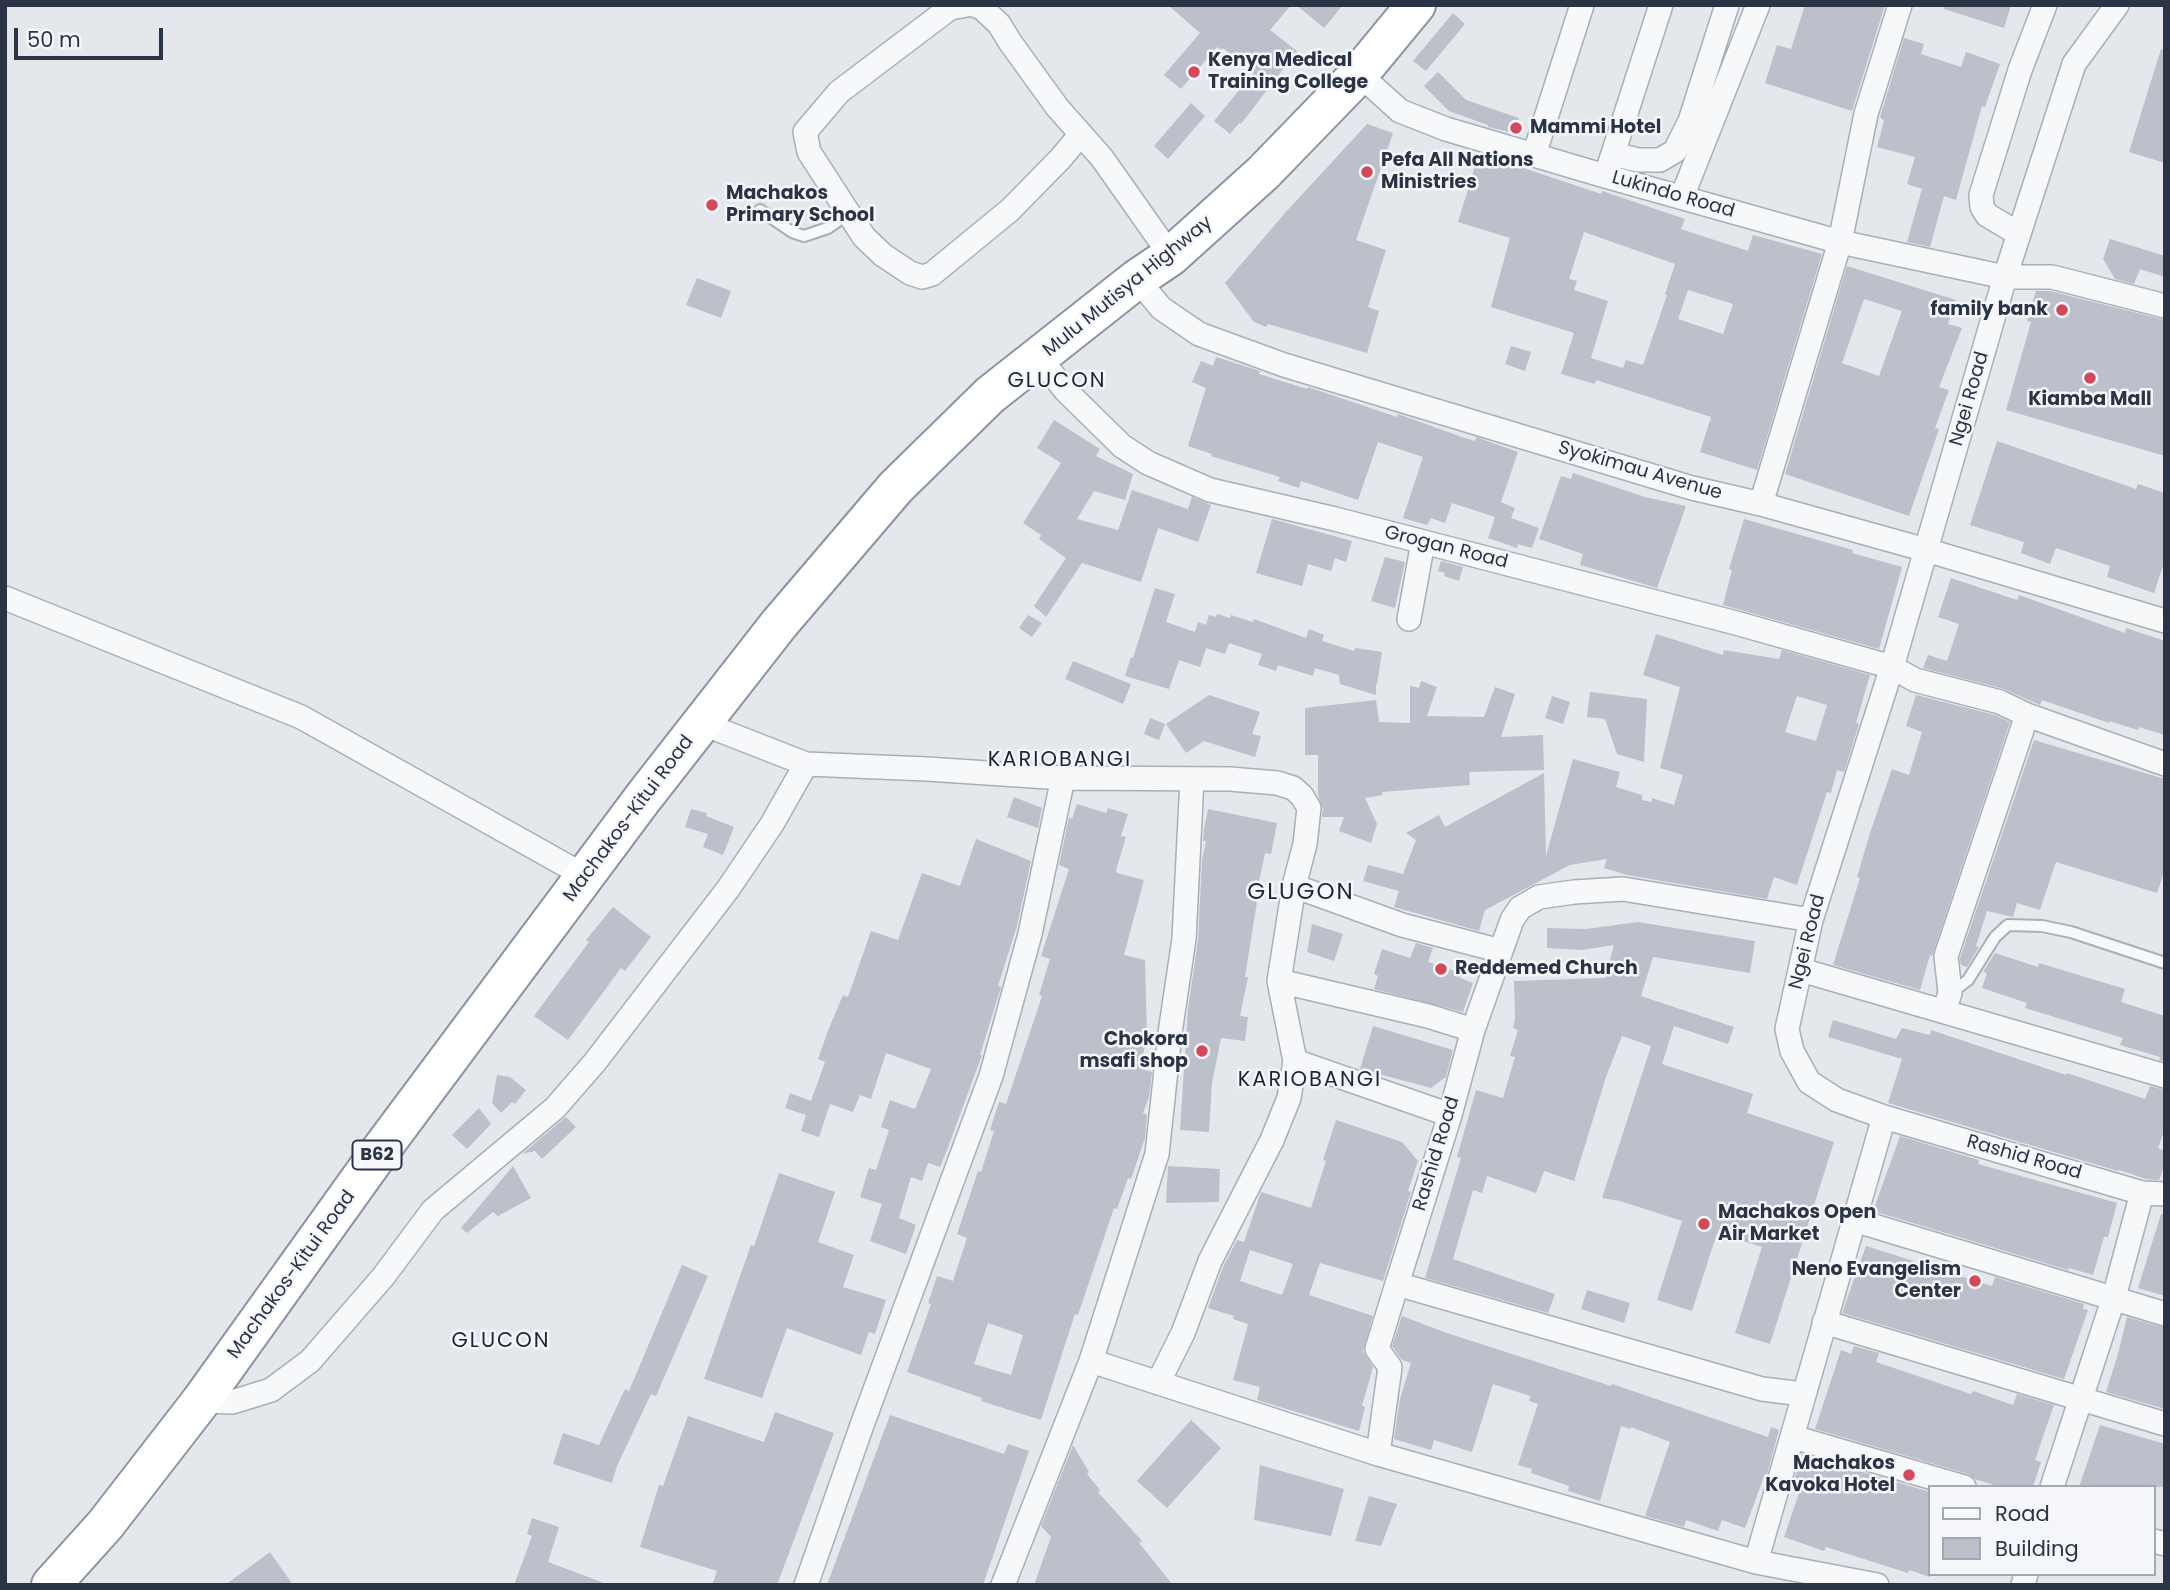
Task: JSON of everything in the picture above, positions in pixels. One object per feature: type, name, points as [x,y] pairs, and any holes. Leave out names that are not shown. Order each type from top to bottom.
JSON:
[{"type":"highway","name":"Mulu Mutisya Highway","points":[[701,723],[779,624],[896,487],[990,395],[1137,279],[1171,256],[1263,173],[1359,74],[1416,5]]},
{"type":"highway","name":"Machakos-Kitui Road","points":[[51,1585],[105,1525],[201,1401],[383,1147],[701,723]]},
{"type":"street","points":[[967,5],[950,8],[839,92],[805,132],[809,152],[864,237],[883,255],[910,273],[922,277],[932,274],[1010,210],[1081,134]]},
{"type":"street","points":[[974,5],[982,8],[999,24],[1057,107],[1102,158],[1171,256]]},
{"type":"street","points":[[1534,155],[1582,5]]},
{"type":"street","points":[[1605,176],[1661,5]]},
{"type":"street","points":[[1613,154],[1638,160],[1660,160],[1675,151],[1690,121],[1727,5]]},
{"type":"street","points":[[1682,197],[1758,5]]},
{"type":"street","points":[[1760,504],[1840,242],[1866,114],[1900,5]]},
{"type":"street","points":[[2019,234],[1987,215],[1982,207],[1981,195],[2020,70],[2045,5]]},
{"type":"street","name":"Ngei Road","points":[[1884,1117],[1837,1100],[1809,1082],[1792,1051],[1787,1029],[1811,919],[1892,667],[2005,277],[2074,64],[2117,5]]},
{"type":"street","name":"Lukindo Road","points":[[1359,74],[1400,111],[1446,129],[1840,242],[2005,277]]},
{"type":"street","points":[[2005,277],[2052,277],[2165,306]]},
{"type":"street","name":"Syokimau Avenue","points":[[1137,279],[1161,308],[1199,334],[1284,365],[1692,488],[1926,550],[2165,621]]},
{"type":"street","name":"Grogan Road","points":[[1040,357],[1065,390],[1122,446],[1148,463],[1210,490],[1736,623],[1892,667],[1915,680],[2000,702],[2027,715],[2165,764]]},
{"type":"street","points":[[1409,619],[1423,542]]},
{"type":"street","points":[[5,598],[301,717],[585,876]]},
{"type":"street","points":[[1947,1002],[1945,956],[2027,715]]},
{"type":"street","points":[[701,723],[806,764],[1063,778],[1277,783],[1293,788],[1302,796],[1309,808],[1306,844],[1294,886],[1279,981],[1295,1061],[1289,1098],[1272,1140],[1210,1261],[1183,1333],[1158,1383]]},
{"type":"street","points":[[201,1401],[232,1402],[271,1390],[310,1361],[383,1277],[433,1210],[555,1108],[595,1062],[728,889],[772,824],[806,764]]},
{"type":"street","points":[[806,1585],[991,1076],[1030,934],[1063,778]]},
{"type":"street","points":[[1003,1585],[1091,1361],[1157,1154],[1170,1033],[1184,939],[1192,779]]},
{"type":"street","points":[[1294,886],[1402,925],[1501,951]]},
{"type":"street","name":"Rashid Road","points":[[1378,1454],[1390,1367],[1377,1349],[1450,1115],[1473,1031],[1512,920],[1520,908],[1539,897],[1574,891],[1623,889],[1811,919]]},
{"type":"street","points":[[1801,970],[1947,1002],[2165,1076]]},
{"type":"street","points":[[1279,981],[1428,1016],[1473,1031]]},
{"type":"street","points":[[1295,1061],[1450,1115]]},
{"type":"street","points":[[1756,1562],[1884,1117]]},
{"type":"street","name":"Rashid Road","points":[[1884,1117],[2142,1193],[2165,1194]]},
{"type":"street","points":[[2053,1485],[2114,1297],[2142,1193]]},
{"type":"street","points":[[1854,1220],[2165,1314]]},
{"type":"street","points":[[1397,1284],[1762,1389],[1803,1394]]},
{"type":"street","points":[[1824,1322],[2165,1424]]},
{"type":"street","points":[[1091,1361],[1378,1454],[1756,1562],[1877,1585]]},
{"type":"street","points":[[1793,1437],[1957,1485]]},
{"type":"lane","points":[[760,210],[792,232],[804,236],[828,228],[849,213]]},
{"type":"lane","points":[[1947,1002],[1968,980],[1995,937],[2008,925],[2042,926],[2071,933],[2165,964]]},
{"type":"building","points":[[1168,5],[1291,5],[1270,30],[1297,51],[1241,124],[1230,134],[1214,121],[1253,73],[1223,48],[1221,50],[1217,47],[1181,89],[1164,75],[1200,33]]},
{"type":"building","points":[[1296,5],[1343,5],[1324,28]]},
{"type":"building","points":[[1805,5],[1885,5],[1852,111],[1765,83],[1777,45],[1791,49]]},
{"type":"building","points":[[1945,5],[2011,5],[2004,28],[1944,9]]},
{"type":"building","points":[[1453,13],[1465,24],[1426,71],[1413,61]]},
{"type":"building","points":[[1904,38],[1924,44],[1921,54],[1961,67],[1966,52],[2000,64],[1985,107],[1982,106],[1956,200],[1944,196],[1930,247],[1907,242],[1922,189],[1907,184],[1915,157],[1877,147],[1884,121],[1880,117]]},
{"type":"building","points":[[2161,49],[2165,50],[2165,163],[2129,152]]},
{"type":"building","points":[[1438,72],[1466,100],[1519,118],[1513,133],[1488,127],[1449,111],[1424,86]]},
{"type":"building","points":[[1191,103],[1205,116],[1168,159],[1154,146]]},
{"type":"building","points":[[1367,124],[1393,133],[1356,240],[1386,250],[1368,307],[1379,311],[1367,353],[1254,322],[1225,283]]},
{"type":"building","points":[[1479,153],[1685,219],[1681,229],[1748,251],[1753,235],[1822,254],[1757,470],[1700,452],[1711,417],[1596,380],[1595,384],[1561,374],[1574,333],[1491,307],[1510,238],[1458,222]],"holes":[[[1584,232],[1675,264],[1643,365],[1626,360],[1623,368],[1591,358],[1608,301],[1574,290],[1577,281],[1569,279]],[[1688,290],[1733,304],[1723,334],[1678,319]]]},
{"type":"building","points":[[2110,239],[2165,256],[2165,277],[2140,269],[2134,284],[2115,279],[2103,259]]},
{"type":"building","points":[[1847,266],[1956,300],[1948,324],[1962,328],[1939,387],[1949,390],[1935,428],[1939,429],[1909,516],[1785,474]],"holes":[[[1864,299],[1902,311],[1879,376],[1842,363]]]},
{"type":"building","points":[[697,278],[731,291],[721,318],[686,305]]},
{"type":"building","name":"Kiamba Mall","points":[[2036,291],[2050,291],[2165,320],[2165,456],[2006,410],[2031,322],[2027,321]]},
{"type":"building","points":[[1511,346],[1531,352],[1525,371],[1505,364]]},
{"type":"building","points":[[1216,357],[1260,371],[1259,374],[1307,389],[1308,387],[1397,417],[1398,414],[1475,441],[1476,437],[1518,452],[1501,502],[1515,508],[1511,518],[1539,528],[1532,548],[1518,544],[1517,548],[1488,538],[1495,517],[1452,503],[1445,523],[1431,518],[1427,525],[1403,518],[1423,457],[1378,442],[1358,500],[1301,481],[1299,488],[1278,481],[1280,477],[1211,456],[1212,454],[1188,446],[1206,388],[1192,382],[1201,361],[1213,366]]},
{"type":"building","points":[[1054,420],[1100,449],[1096,456],[1133,474],[1125,500],[1094,491],[1077,519],[1118,530],[1132,490],[1188,509],[1192,497],[1211,505],[1198,542],[1158,528],[1141,582],[1082,563],[1046,617],[1034,606],[1066,558],[1039,539],[1041,535],[1023,523],[1061,463],[1037,448]]},
{"type":"building","points":[[1997,441],[2136,489],[2138,484],[2165,493],[2165,560],[2154,593],[2107,577],[2110,566],[2056,548],[2050,564],[2021,553],[2024,542],[1970,525]]},
{"type":"building","points":[[1573,473],[1645,497],[1686,506],[1657,588],[1580,565],[1583,554],[1539,539],[1561,476],[1571,479]]},
{"type":"building","points":[[1272,519],[1352,541],[1346,562],[1335,558],[1331,571],[1308,564],[1302,586],[1256,573]]},
{"type":"building","points":[[1744,519],[1902,567],[1879,649],[1723,605],[1732,570],[1729,569]]},
{"type":"building","points":[[1385,557],[1405,562],[1395,608],[1371,601]]},
{"type":"building","points":[[1441,561],[1463,567],[1459,581],[1438,571]]},
{"type":"building","points":[[1951,578],[2017,600],[2019,595],[2125,633],[2126,628],[2165,641],[2165,735],[2139,727],[2138,730],[2109,723],[2042,700],[2040,705],[2004,689],[1923,668],[1928,655],[1947,661],[1959,624],[1938,617]]},
{"type":"building","points":[[1155,588],[1175,594],[1166,622],[1195,632],[1198,622],[1206,625],[1209,615],[1216,617],[1217,614],[1230,618],[1231,615],[1253,622],[1254,619],[1306,638],[1309,629],[1324,635],[1322,641],[1354,651],[1355,648],[1382,652],[1376,695],[1340,684],[1339,675],[1315,668],[1313,676],[1278,665],[1276,671],[1258,665],[1262,654],[1229,643],[1225,654],[1206,648],[1200,667],[1179,660],[1169,689],[1125,676]]},
{"type":"building","points":[[1028,615],[1042,623],[1032,637],[1019,628]]},
{"type":"building","points":[[1656,634],[1723,655],[1724,650],[1779,659],[1782,650],[1870,675],[1844,772],[1837,770],[1831,793],[1827,792],[1797,885],[1774,877],[1767,899],[1627,875],[1604,868],[1607,859],[1570,865],[1485,910],[1479,931],[1394,907],[1399,891],[1363,881],[1368,865],[1403,874],[1416,840],[1406,833],[1439,815],[1445,827],[1544,773],[1546,856],[1573,759],[1620,772],[1616,787],[1642,795],[1642,800],[1652,802],[1652,798],[1674,805],[1683,775],[1660,768],[1680,687],[1643,675]],"holes":[[[1797,696],[1827,705],[1816,741],[1785,732]]]},
{"type":"building","points":[[1073,661],[1131,684],[1123,704],[1065,679]]},
{"type":"building","points":[[1421,681],[1437,687],[1427,716],[1484,717],[1495,687],[1515,694],[1501,737],[1543,735],[1544,770],[1469,772],[1470,785],[1382,792],[1383,795],[1365,798],[1377,824],[1371,843],[1339,831],[1344,817],[1322,817],[1323,809],[1318,795],[1318,755],[1305,755],[1305,708],[1376,700],[1379,722],[1410,723],[1410,686],[1419,688]]},
{"type":"building","points":[[1590,692],[1647,699],[1644,762],[1617,754],[1605,719],[1587,717]]},
{"type":"building","points":[[1209,695],[1260,712],[1252,734],[1261,736],[1255,757],[1204,741],[1186,753],[1166,724]]},
{"type":"building","points":[[1916,695],[1995,715],[2010,722],[1920,990],[1833,965],[1860,878],[1857,877],[1870,833],[1892,769],[1909,775],[1922,732],[1906,726]]},
{"type":"building","points":[[1552,696],[1570,702],[1563,724],[1545,718]]},
{"type":"building","points":[[1150,718],[1165,724],[1159,740],[1144,734]]},
{"type":"building","points":[[2034,740],[2165,779],[2165,869],[2157,893],[2056,862],[2040,910],[2017,903],[2013,917],[1987,911],[1976,946],[1979,947],[1967,967],[1961,965],[1960,958]]},
{"type":"building","points":[[1014,797],[1042,808],[1038,828],[1007,817]]},
{"type":"building","points":[[1077,804],[1106,813],[1108,808],[1128,814],[1121,836],[1126,837],[1116,870],[1117,873],[1144,880],[1124,955],[1145,960],[1147,1040],[1139,1068],[1152,1072],[1149,1097],[1143,1113],[1147,1115],[1145,1138],[1131,1179],[1128,1178],[1117,1209],[1114,1208],[1078,1315],[1075,1314],[1041,1420],[981,1401],[982,1398],[907,1372],[931,1304],[928,1303],[937,1276],[953,1281],[967,1238],[957,1234],[978,1171],[981,1172],[994,1131],[990,1130],[999,1102],[1006,1104],[1042,996],[1039,995],[1050,959],[1041,956],[1069,869],[1059,865],[1069,817],[1072,819]],"holes":[[[988,1323],[1023,1335],[1011,1375],[974,1364]]]},
{"type":"building","points":[[691,809],[707,813],[706,816],[734,827],[723,855],[703,847],[708,834],[685,827]]},
{"type":"building","points":[[1208,809],[1277,823],[1271,854],[1265,853],[1255,902],[1245,977],[1248,977],[1240,1016],[1248,1017],[1245,1041],[1221,1038],[1212,1083],[1209,1132],[1180,1130],[1188,1009],[1198,940],[1202,860],[1206,841],[1203,841]]},
{"type":"building","points":[[976,839],[1031,861],[1017,926],[998,986],[1001,987],[982,1055],[947,1150],[940,1167],[928,1163],[922,1181],[911,1177],[899,1218],[916,1225],[906,1254],[870,1241],[882,1204],[860,1197],[869,1168],[876,1170],[889,1130],[881,1127],[890,1100],[915,1109],[931,1069],[886,1053],[871,1099],[860,1095],[853,1112],[830,1104],[819,1137],[801,1131],[806,1115],[785,1108],[790,1093],[811,1101],[825,1062],[818,1059],[843,995],[848,997],[871,931],[898,940],[922,873],[960,886]]},
{"type":"building","points":[[613,907],[651,937],[625,971],[621,968],[568,1040],[534,1016],[589,942],[586,940]]},
{"type":"building","points":[[1638,922],[1755,941],[1750,973],[1653,957],[1641,996],[1734,1027],[1728,1044],[1674,1026],[1662,1064],[1753,1094],[1747,1113],[1834,1142],[1770,1344],[1735,1333],[1762,1247],[1717,1233],[1692,1311],[1657,1300],[1682,1221],[1602,1198],[1651,1046],[1622,1036],[1606,1077],[1574,1181],[1544,1171],[1536,1193],[1487,1176],[1482,1193],[1473,1190],[1453,1259],[1555,1294],[1548,1313],[1425,1278],[1461,1158],[1457,1157],[1476,1090],[1503,1098],[1515,1057],[1510,1056],[1518,1030],[1513,1028],[1514,981],[1605,978],[1614,945],[1582,950],[1547,948],[1547,928],[1586,929]]},
{"type":"building","points":[[1312,924],[1343,934],[1334,961],[1307,952]]},
{"type":"building","points":[[1416,943],[1433,948],[1428,962],[1461,973],[1460,978],[1473,983],[1463,1012],[1374,989],[1378,976],[1374,974],[1382,949],[1410,958]]},
{"type":"building","points":[[1995,953],[2038,967],[2039,963],[2125,989],[2121,1002],[2165,1016],[2165,1061],[2120,1045],[2123,1038],[2025,1008],[2027,1003],[1982,988],[1987,973],[1983,972]]},
{"type":"building","points":[[1833,1020],[1896,1039],[1902,1028],[1930,1035],[1931,1030],[2145,1099],[2150,1086],[2165,1090],[2165,1128],[2158,1148],[2165,1151],[2165,1163],[2159,1180],[2146,1179],[1888,1103],[1902,1059],[1828,1037]]},
{"type":"building","points":[[1373,1026],[1453,1050],[1446,1077],[1431,1088],[1360,1069]]},
{"type":"building","points":[[497,1075],[510,1077],[526,1090],[515,1104],[512,1102],[501,1113],[492,1103]]},
{"type":"building","points":[[479,1108],[491,1124],[467,1149],[452,1135]]},
{"type":"building","points":[[566,1117],[576,1127],[542,1159],[535,1151],[522,1154]]},
{"type":"building","points":[[1336,1120],[1402,1142],[1418,1161],[1383,1281],[1320,1263],[1309,1295],[1373,1316],[1363,1351],[1373,1367],[1362,1406],[1365,1407],[1359,1431],[1257,1400],[1260,1387],[1233,1380],[1248,1324],[1233,1319],[1234,1316],[1208,1308],[1223,1267],[1237,1240],[1244,1242],[1261,1192],[1311,1208],[1326,1161],[1323,1160]],"holes":[[[1250,1250],[1293,1264],[1282,1295],[1240,1281]]]},
{"type":"building","points":[[1900,1136],[1979,1160],[1978,1164],[2117,1203],[2108,1237],[2104,1237],[2093,1275],[2069,1268],[2068,1270],[1873,1211]]},
{"type":"building","points":[[513,1166],[531,1198],[498,1216],[493,1212],[467,1233],[461,1228]]},
{"type":"building","points":[[1168,1166],[1220,1169],[1219,1202],[1166,1203]]},
{"type":"building","points":[[779,1173],[835,1192],[818,1242],[854,1255],[843,1287],[886,1300],[875,1334],[869,1332],[861,1355],[787,1328],[762,1398],[704,1379]]},
{"type":"building","points":[[2161,1214],[2165,1214],[2165,1296],[2138,1288]]},
{"type":"building","points":[[1866,1246],[1992,1286],[1995,1277],[2084,1304],[2083,1309],[2088,1310],[2064,1379],[1842,1313]]},
{"type":"building","points":[[682,1265],[708,1276],[656,1396],[651,1394],[617,1466],[612,1483],[553,1464],[563,1433],[599,1445],[625,1389],[629,1391]]},
{"type":"building","points":[[1587,1290],[1630,1303],[1624,1323],[1581,1309]]},
{"type":"building","points":[[1402,1316],[1768,1437],[1771,1427],[1779,1430],[1767,1475],[1765,1474],[1745,1528],[1722,1520],[1718,1531],[1686,1520],[1684,1527],[1645,1516],[1670,1442],[1631,1427],[1621,1426],[1600,1501],[1568,1491],[1569,1486],[1531,1473],[1532,1469],[1518,1465],[1538,1404],[1529,1401],[1530,1396],[1493,1384],[1472,1452],[1434,1440],[1431,1450],[1394,1439],[1400,1399],[1411,1363],[1402,1360],[1392,1346]]},
{"type":"building","points":[[2127,1317],[2165,1328],[2165,1409],[2106,1392]]},
{"type":"building","points":[[1854,1346],[1879,1353],[1876,1362],[2013,1405],[2017,1394],[2054,1405],[2035,1460],[2041,1462],[2034,1485],[1994,1485],[1968,1474],[1815,1429],[1841,1350],[1851,1354]]},
{"type":"building","points":[[775,1412],[834,1433],[777,1585],[712,1585],[717,1571],[640,1547],[659,1485],[663,1486],[688,1416],[764,1442]]},
{"type":"building","points":[[890,1415],[1004,1454],[1008,1444],[1029,1451],[983,1585],[827,1585]]},
{"type":"building","points":[[1191,1420],[1221,1448],[1167,1508],[1137,1481]]},
{"type":"building","points":[[2100,1425],[2165,1444],[2165,1487],[2080,1485]]},
{"type":"building","points":[[1073,1445],[1089,1472],[1087,1474],[1100,1490],[1098,1492],[1142,1541],[1139,1543],[1173,1585],[1034,1585],[1051,1537],[1041,1526]]},
{"type":"building","points":[[1802,1454],[1928,1491],[1930,1577],[1909,1570],[1908,1573],[1826,1547],[1824,1551],[1784,1537],[1799,1493],[1799,1486],[1793,1484]]},
{"type":"building","points":[[1260,1465],[1344,1489],[1331,1536],[1254,1520]]},
{"type":"building","points":[[1369,1496],[1397,1504],[1381,1546],[1355,1541]]},
{"type":"building","points":[[532,1518],[559,1527],[548,1562],[604,1583],[603,1585],[514,1585],[532,1536],[527,1534]]},
{"type":"building","points":[[270,1552],[293,1585],[225,1585]]},
{"type":"place","name":"Kenya Medical Training College","points":[[1194,72]]},
{"type":"place","name":"Mammi Hotel","points":[[1516,128]]},
{"type":"place","name":"Pefa All Nations Ministries","points":[[1367,172]]},
{"type":"place","name":"Machakos Primary School","points":[[712,205]]},
{"type":"place","name":"family bank","points":[[2062,310]]},
{"type":"place","name":"Kiamba Mall","points":[[2090,378]]},
{"type":"place","name":"Reddemed Church","points":[[1441,969]]},
{"type":"place","name":"Chokora msafi shop","points":[[1202,1051]]},
{"type":"place","name":"Machakos Open Air Market","points":[[1704,1224]]},
{"type":"place","name":"Neno Evangelism Center","points":[[1975,1281]]},
{"type":"place","name":"Machakos Kavoka Hotel","points":[[1909,1475]]},
{"type":"district","name":"GLUCON","points":[[1057,382]]},
{"type":"district","name":"KARIOBANGI","points":[[1060,761]]},
{"type":"district","name":"GLUGON","points":[[1301,893]]},
{"type":"district","name":"KARIOBANGI","points":[[1310,1081]]},
{"type":"district","name":"GLUCON","points":[[501,1342]]}]
